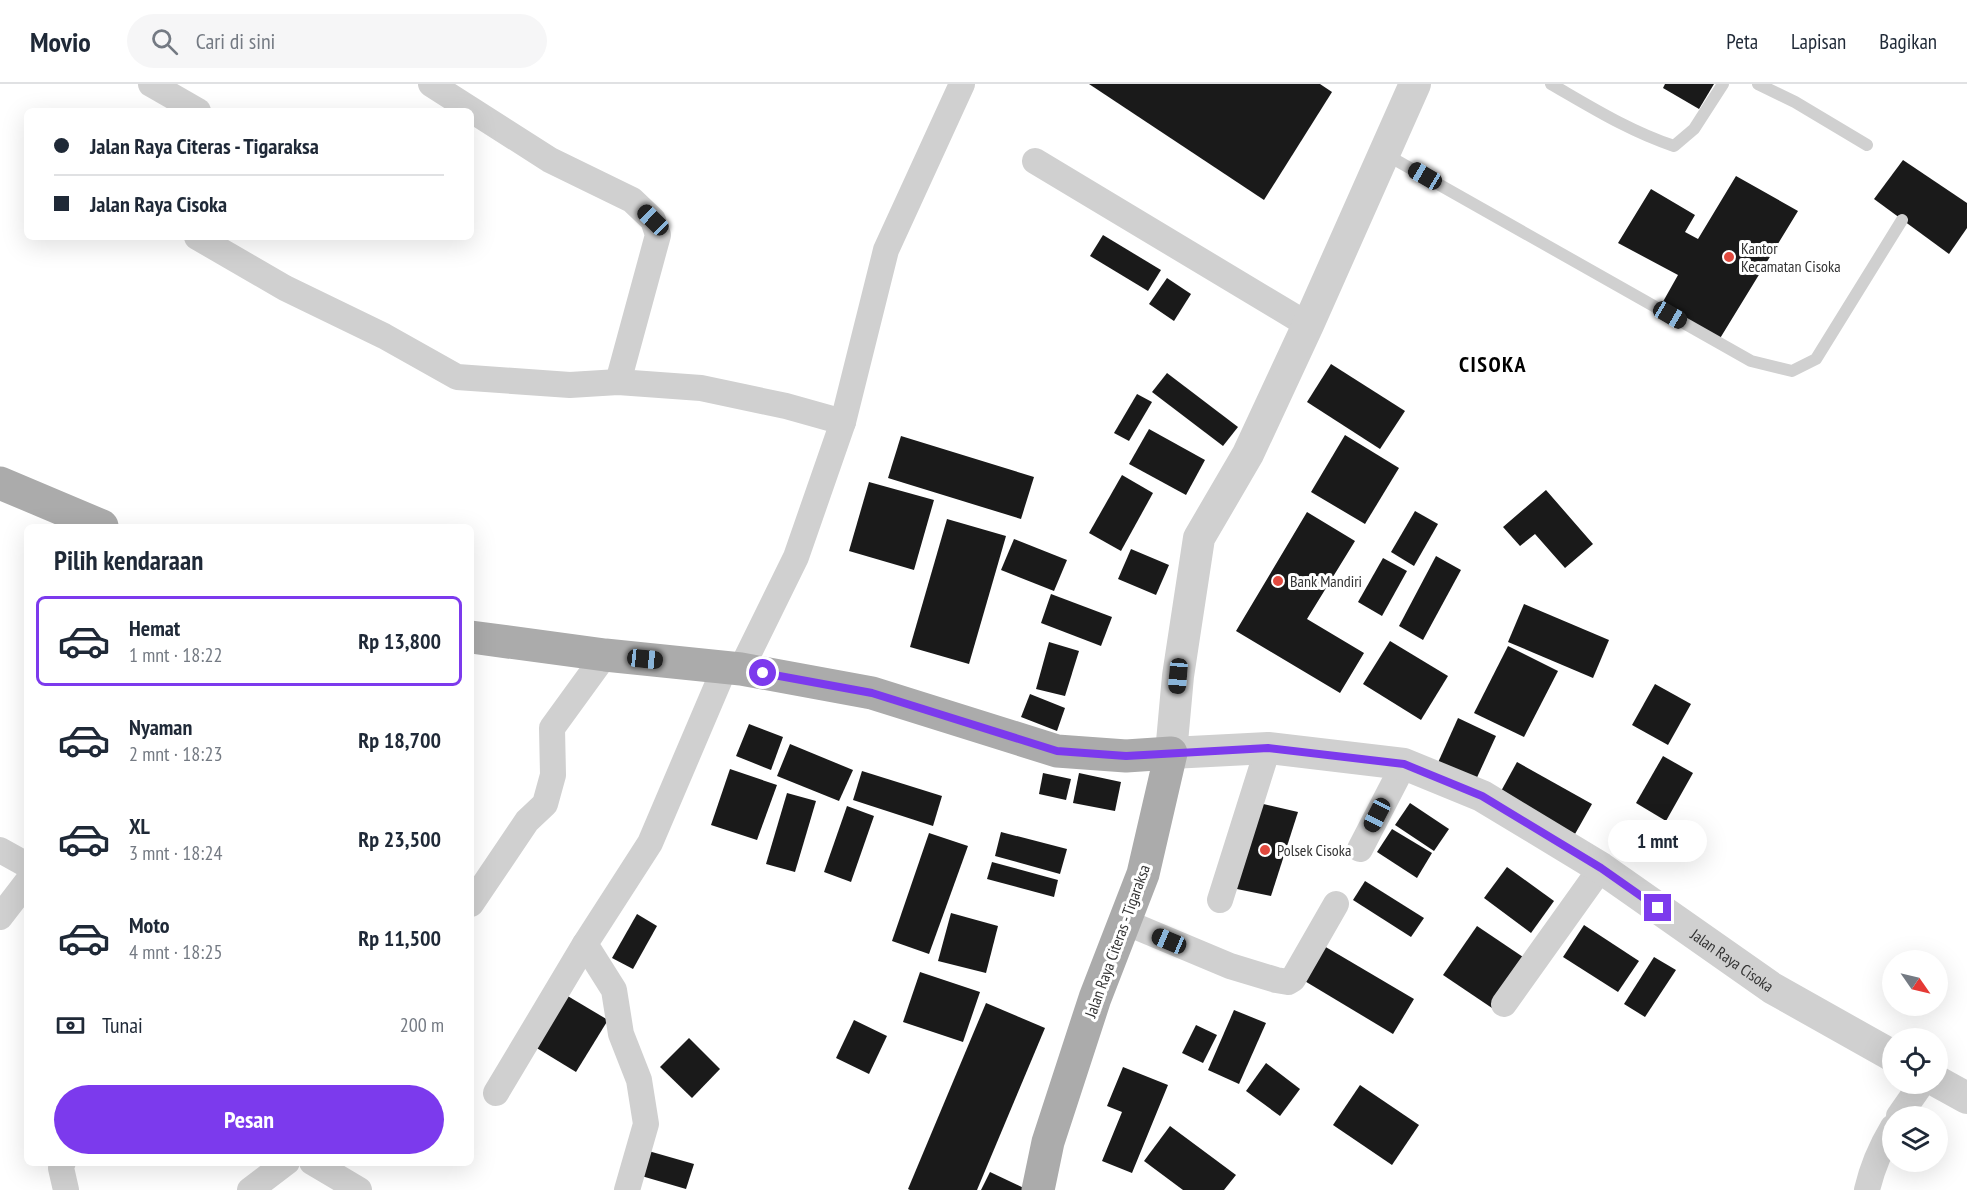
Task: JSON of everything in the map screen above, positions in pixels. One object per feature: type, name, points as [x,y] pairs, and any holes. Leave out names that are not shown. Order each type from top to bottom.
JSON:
[{"type":"main road","points":[[0,483],[97,524]]},
{"type":"main road","points":[[474,637],[604,655],[733,668],[872,693],[1057,751],[1126,756],[1171,753]]},
{"type":"main road","name":"Jalan Raya Citeras - Tigaraksa","points":[[1038,1190],[1048,1142],[1095,998],[1143,874],[1171,753]]},
{"type":"street","points":[[151,84],[193,108]]},
{"type":"street","points":[[431,84],[469,108]]},
{"type":"street","points":[[496,1092],[585,944],[650,843],[733,668],[795,557],[843,422],[886,250],[962,84]]},
{"type":"street","points":[[1171,753],[1178,676],[1199,538],[1248,454],[1308,326],[1415,84]]},
{"type":"street","points":[[474,111],[550,160],[632,200],[653,220],[658,235],[618,382]]},
{"type":"street","points":[[1035,161],[1308,326]]},
{"type":"street","points":[[201,240],[285,288],[384,336],[458,377],[570,385],[618,382],[700,388],[786,406],[843,422]]},
{"type":"street","points":[[474,900],[527,821],[545,804],[553,775],[552,729],[604,655]]},
{"type":"street","points":[[1220,900],[1268,748]]},
{"type":"street","name":"Jalan Raya Cisoka","points":[[1171,753],[1268,748],[1404,764],[1482,796],[1601,868],[1772,988],[1882,1050]]},
{"type":"street","points":[[1360,849],[1404,764]]},
{"type":"street","points":[[0,850],[24,863]]},
{"type":"street","points":[[1504,1004],[1601,868]]},
{"type":"street","points":[[0,917],[24,886]]},
{"type":"street","points":[[1125,922],[1230,966],[1288,982],[1293,979],[1336,904]]},
{"type":"street","points":[[585,944],[614,990],[621,1034],[639,1080],[646,1124],[627,1190]]},
{"type":"street","points":[[1948,1088],[1967,1098]]},
{"type":"street","points":[[1867,1190],[1870,1176],[1882,1148]]},
{"type":"street","points":[[62,1166],[66,1190]]},
{"type":"street","points":[[250,1190],[282,1166]]},
{"type":"street","points":[[319,1166],[359,1190]]},
{"type":"lane","points":[[1551,84],[1620,124],[1674,147],[1694,129],[1723,84]]},
{"type":"lane","points":[[1758,84],[1795,102],[1867,145]]},
{"type":"lane","points":[[1384,153],[1751,361],[1792,372],[1816,359],[1902,220]]},
{"type":"building","points":[[1089,84],[1320,84],[1332,92],[1264,200]]},
{"type":"building","points":[[1665,84],[1714,84],[1699,109],[1663,88]]},
{"type":"building","points":[[1903,160],[1967,203],[1967,228],[1949,254],[1874,199]]},
{"type":"building","name":"Kantor Kecamatan Cisoka","points":[[1736,176],[1798,211],[1719,340],[1660,307],[1678,275],[1618,243],[1651,189],[1695,215],[1685,232],[1698,239]]},
{"type":"building","points":[[1103,235],[1161,270],[1148,291],[1090,256]]},
{"type":"building","points":[[1167,278],[1191,294],[1174,321],[1149,304]]},
{"type":"building","points":[[1331,364],[1405,411],[1380,449],[1307,402]]},
{"type":"building","points":[[1167,373],[1238,427],[1223,446],[1152,392]]},
{"type":"building","points":[[1137,394],[1152,402],[1129,441],[1114,433]]},
{"type":"building","points":[[1149,429],[1205,460],[1186,495],[1129,464]]},
{"type":"building","points":[[1345,435],[1399,468],[1365,524],[1311,492]]},
{"type":"building","points":[[901,436],[1034,477],[1021,519],[888,478]]},
{"type":"building","points":[[1122,475],[1153,493],[1121,551],[1089,533]]},
{"type":"building","points":[[869,482],[934,500],[914,570],[849,551]]},
{"type":"building","points":[[1546,490],[1593,544],[1565,568],[1535,534],[1520,546],[1503,527]]},
{"type":"building","points":[[1415,511],[1438,524],[1414,566],[1391,552]]},
{"type":"building","points":[[1307,512],[1355,541],[1307,619],[1364,653],[1340,693],[1236,631]]},
{"type":"building","points":[[947,519],[1006,536],[969,664],[910,647]]},
{"type":"building","points":[[1014,539],[1067,560],[1054,591],[1001,570]]},
{"type":"building","points":[[1131,549],[1169,565],[1156,595],[1118,579]]},
{"type":"building","points":[[1436,556],[1461,570],[1423,640],[1399,626]]},
{"type":"building","points":[[1383,558],[1407,571],[1382,616],[1358,602]]},
{"type":"building","points":[[1051,594],[1112,617],[1101,646],[1041,623]]},
{"type":"building","points":[[1524,604],[1609,640],[1593,678],[1508,642]]},
{"type":"building","points":[[1390,641],[1448,676],[1421,720],[1363,684]]},
{"type":"building","points":[[1049,642],[1079,651],[1065,696],[1036,689]]},
{"type":"building","points":[[1508,646],[1558,671],[1524,737],[1474,713]]},
{"type":"building","points":[[1655,684],[1691,704],[1668,745],[1632,725]]},
{"type":"building","points":[[1030,694],[1065,708],[1057,731],[1021,717]]},
{"type":"building","points":[[1458,718],[1496,736],[1474,784],[1436,767]]},
{"type":"building","points":[[749,724],[783,737],[771,770],[736,756]]},
{"type":"building","points":[[790,744],[853,770],[839,801],[777,776]]},
{"type":"building","points":[[1663,756],[1693,773],[1666,821],[1636,803]]},
{"type":"building","points":[[1517,762],[1592,804],[1575,834],[1500,793]]},
{"type":"building","points":[[730,769],[777,785],[757,840],[711,825]]},
{"type":"building","points":[[862,771],[942,796],[933,826],[853,800]]},
{"type":"building","points":[[1043,773],[1071,779],[1066,800],[1039,794]]},
{"type":"building","points":[[1079,773],[1121,782],[1115,811],[1073,803]]},
{"type":"building","points":[[787,793],[816,801],[795,872],[766,864]]},
{"type":"building","name":"Polsek Cisoka","points":[[1259,803],[1298,812],[1271,896],[1232,888]]},
{"type":"building","points":[[1410,803],[1449,829],[1434,851],[1395,825]]},
{"type":"building","points":[[847,806],[874,816],[851,882],[824,872]]},
{"type":"building","points":[[1392,829],[1432,853],[1417,878],[1377,852]]},
{"type":"building","points":[[1001,832],[1067,849],[1060,874],[995,856]]},
{"type":"building","points":[[929,833],[968,846],[929,954],[892,941]]},
{"type":"building","points":[[992,862],[1058,880],[1054,897],[987,879]]},
{"type":"building","points":[[1507,867],[1554,901],[1531,933],[1484,898]]},
{"type":"building","points":[[1365,881],[1424,918],[1411,937],[1353,900]]},
{"type":"building","points":[[951,913],[998,926],[986,973],[938,961]]},
{"type":"building","points":[[637,914],[657,926],[633,969],[612,958]]},
{"type":"building","points":[[1584,925],[1639,961],[1618,992],[1563,957]]},
{"type":"building","points":[[1477,926],[1526,959],[1492,1008],[1443,975]]},
{"type":"building","points":[[1324,946],[1414,999],[1393,1034],[1303,980]]},
{"type":"building","points":[[1654,957],[1676,970],[1645,1017],[1624,1004]]},
{"type":"building","points":[[920,972],[980,992],[963,1042],[903,1022]]},
{"type":"building","points":[[566,995],[608,1020],[576,1072],[535,1047]]},
{"type":"building","points":[[986,1003],[1045,1028],[977,1190],[910,1190],[908,1189]]},
{"type":"building","points":[[1234,1010],[1266,1023],[1239,1084],[1208,1070]]},
{"type":"building","points":[[854,1020],[887,1036],[869,1074],[836,1058]]},
{"type":"building","points":[[1196,1025],[1217,1035],[1203,1063],[1182,1053]]},
{"type":"building","points":[[689,1038],[720,1069],[692,1098],[660,1067]]},
{"type":"building","points":[[1266,1063],[1300,1089],[1280,1116],[1246,1091]]},
{"type":"building","points":[[1123,1067],[1168,1085],[1132,1173],[1102,1161],[1122,1112],[1107,1106]]},
{"type":"building","points":[[1360,1085],[1419,1125],[1392,1165],[1333,1125]]},
{"type":"building","points":[[1170,1126],[1236,1175],[1224,1190],[1183,1190],[1144,1161]]},
{"type":"building","points":[[645,1150],[694,1164],[686,1189],[638,1175]]},
{"type":"building","points":[[990,1172],[1028,1190],[981,1190]]},
{"type":"place","name":"Kantor Kecamatan Cisoka","points":[[1729,257]]},
{"type":"place","name":"Bank Mandiri","points":[[1278,581]]},
{"type":"place","name":"Polsek Cisoka","points":[[1265,850]]},
{"type":"district","name":"CISOKA","points":[[1493,364]]},
{"type":"route","points":[[763,673],[872,693],[1057,751],[1126,756],[1268,748],[1404,764],[1482,796],[1601,868],[1658,908]]}]
